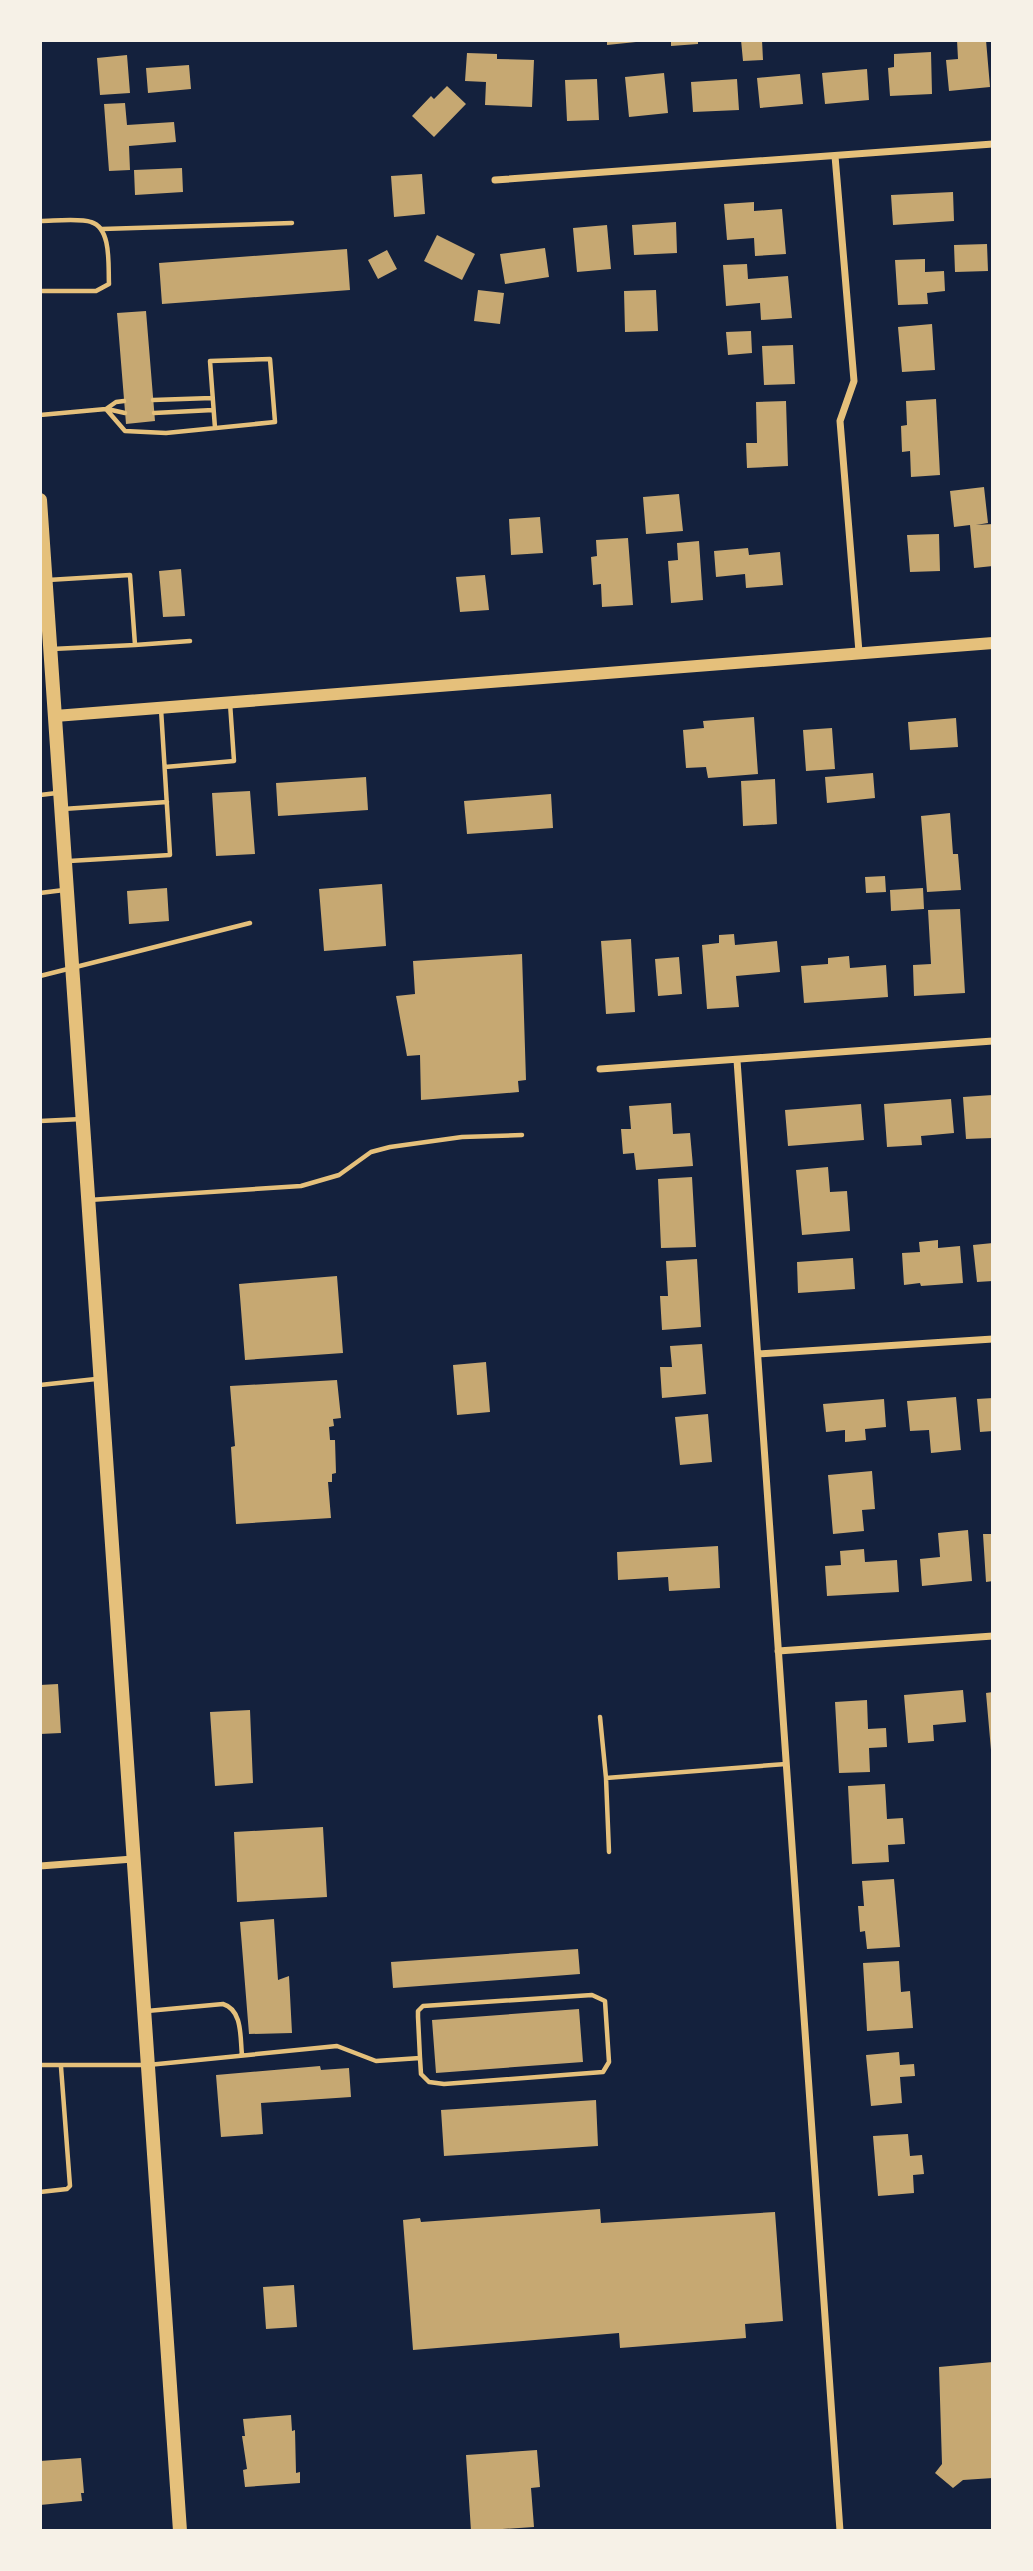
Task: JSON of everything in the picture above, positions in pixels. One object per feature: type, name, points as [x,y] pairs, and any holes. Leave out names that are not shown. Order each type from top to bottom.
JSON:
[{"type":"main road","points":[[40,500],[42,561],[51,649],[180,2531]]},
{"type":"street","points":[[495,180],[993,144]]},
{"type":"street","points":[[835,156],[854,381],[840,421],[859,652]]},
{"type":"street","points":[[55,716],[993,643]]},
{"type":"street","points":[[600,1069],[993,1041]]},
{"type":"street","points":[[737,1060],[839,2531]]},
{"type":"street","points":[[758,1354],[993,1339]]},
{"type":"street","points":[[778,1651],[993,1636]]},
{"type":"street","points":[[40,1866],[134,1859]]},
{"type":"lane","points":[[40,221],[92,222],[102,229],[292,223]]},
{"type":"lane","points":[[40,291],[96,291],[109,284],[102,229]]},
{"type":"lane","points":[[106,409],[125,431],[166,433],[275,422],[270,359],[210,361],[215,428]]},
{"type":"lane","points":[[153,400],[212,398]]},
{"type":"lane","points":[[106,409],[116,402],[124,401]]},
{"type":"lane","points":[[40,415],[106,409],[125,413]]},
{"type":"lane","points":[[154,413],[213,410]]},
{"type":"lane","points":[[46,580],[130,575],[135,645]]},
{"type":"lane","points":[[51,649],[190,641]]},
{"type":"lane","points":[[165,767],[234,761],[230,702]]},
{"type":"lane","points":[[65,861],[170,855],[161,708]]},
{"type":"lane","points":[[40,795],[60,793]]},
{"type":"lane","points":[[61,810],[167,802]]},
{"type":"lane","points":[[40,892],[66,890]]},
{"type":"lane","points":[[40,976],[250,923]]},
{"type":"lane","points":[[40,1121],[83,1118]]},
{"type":"lane","points":[[89,1200],[301,1186],[339,1175],[371,1152],[390,1147],[463,1137],[522,1135]]},
{"type":"lane","points":[[40,1385],[101,1378]]},
{"type":"lane","points":[[600,1717],[609,1852]]},
{"type":"lane","points":[[606,1779],[786,1765]]},
{"type":"lane","points":[[592,1994],[605,2001],[609,2062],[603,2072],[443,2084],[429,2082],[422,2074],[420,2058],[418,2011],[423,2006],[592,1994]]},
{"type":"lane","points":[[144,2011],[229,2005],[237,2016],[242,2055]]},
{"type":"lane","points":[[40,2065],[61,2067],[148,2064],[337,2046],[376,2061],[420,2058]]},
{"type":"lane","points":[[40,2192],[67,2189],[70,2186],[61,2067]]},
{"type":"building","points":[[607,40],[636,40],[636,42],[607,45]]},
{"type":"building","points":[[671,40],[698,40],[698,44],[671,46]]},
{"type":"building","points":[[741,40],[762,40],[763,60],[743,61]]},
{"type":"building","points":[[957,40],[986,40],[990,87],[949,91],[946,60],[958,59]]},
{"type":"building","points":[[931,52],[932,94],[890,96],[888,68],[894,67],[894,54]]},
{"type":"building","points":[[467,53],[497,54],[497,59],[534,60],[532,107],[485,105],[486,82],[465,81]]},
{"type":"building","points":[[127,55],[130,93],[100,95],[97,58]]},
{"type":"building","points":[[189,65],[191,89],[148,93],[146,68]]},
{"type":"building","points":[[867,69],[869,100],[825,104],[822,73]]},
{"type":"building","points":[[664,73],[668,113],[629,117],[625,77]]},
{"type":"building","points":[[800,74],[803,104],[760,108],[757,78]]},
{"type":"building","points":[[597,79],[599,120],[567,121],[565,80]]},
{"type":"building","points":[[737,79],[739,110],[693,112],[691,82]]},
{"type":"building","points":[[447,86],[466,104],[434,137],[412,116],[431,96],[434,99]]},
{"type":"building","points":[[125,103],[127,125],[174,122],[176,142],[129,146],[130,170],[109,171],[104,104]]},
{"type":"building","points":[[182,168],[183,192],[135,195],[134,170]]},
{"type":"building","points":[[422,174],[425,214],[394,217],[391,176]]},
{"type":"building","points":[[953,192],[954,221],[893,225],[891,195]]},
{"type":"building","points":[[754,202],[754,211],[782,209],[786,254],[755,256],[754,238],[727,240],[724,204]]},
{"type":"building","points":[[676,222],[677,253],[634,255],[632,225]]},
{"type":"building","points":[[607,225],[611,269],[577,272],[573,228]]},
{"type":"building","points":[[437,235],[475,254],[462,280],[424,261]]},
{"type":"building","points":[[987,244],[988,271],[955,272],[954,245]]},
{"type":"building","points":[[545,248],[549,277],[505,284],[500,254]]},
{"type":"building","points":[[347,249],[350,290],[162,304],[159,263]]},
{"type":"building","points":[[387,250],[397,269],[378,279],[368,260]]},
{"type":"building","points":[[925,259],[925,272],[944,271],[945,291],[927,293],[928,304],[898,305],[895,260]]},
{"type":"building","points":[[747,264],[748,279],[788,276],[792,318],[761,320],[760,303],[726,306],[723,265]]},
{"type":"building","points":[[478,290],[504,293],[500,324],[474,321]]},
{"type":"building","points":[[656,290],[658,331],[625,332],[624,291]]},
{"type":"building","points":[[146,311],[155,421],[126,424],[117,313]]},
{"type":"building","points":[[932,324],[935,370],[902,372],[898,327]]},
{"type":"building","points":[[751,331],[752,353],[728,355],[726,332]]},
{"type":"building","points":[[793,345],[795,384],[764,385],[762,346]]},
{"type":"building","points":[[936,399],[940,475],[911,477],[910,451],[902,452],[901,426],[907,425],[906,401]]},
{"type":"building","points":[[786,401],[788,466],[747,468],[746,443],[757,443],[756,402]]},
{"type":"building","points":[[984,487],[988,523],[976,525],[993,524],[993,566],[974,568],[970,525],[954,527],[950,491]]},
{"type":"building","points":[[679,494],[683,531],[646,534],[643,497]]},
{"type":"building","points":[[540,517],[543,553],[511,555],[509,519]]},
{"type":"building","points":[[939,534],[940,571],[910,572],[907,535]]},
{"type":"building","points":[[628,538],[633,605],[602,607],[601,584],[593,585],[591,557],[597,556],[596,540]]},
{"type":"building","points":[[699,541],[703,600],[671,603],[668,561],[678,560],[677,543]]},
{"type":"building","points":[[748,548],[749,555],[780,552],[783,585],[746,588],[745,574],[716,577],[714,551]]},
{"type":"building","points":[[181,569],[185,616],[163,617],[159,571]]},
{"type":"building","points":[[485,575],[489,610],[460,612],[456,577]]},
{"type":"building","points":[[754,717],[758,774],[708,778],[706,767],[686,768],[683,730],[704,728],[703,721]]},
{"type":"building","points":[[956,718],[958,747],[910,750],[908,722]]},
{"type":"building","points":[[832,728],[835,769],[806,771],[803,730]]},
{"type":"building","points":[[873,773],[875,798],[827,803],[825,777]]},
{"type":"building","points":[[366,777],[368,810],[278,816],[276,783]]},
{"type":"building","points":[[775,779],[777,824],[743,826],[741,781]]},
{"type":"building","points":[[250,791],[255,854],[216,856],[212,793]]},
{"type":"building","points":[[551,794],[553,828],[467,834],[464,801]]},
{"type":"building","points":[[950,813],[953,854],[958,854],[961,890],[927,892],[921,816]]},
{"type":"building","points":[[885,876],[886,892],[866,893],[865,877]]},
{"type":"building","points":[[382,884],[386,946],[324,951],[319,889]]},
{"type":"building","points":[[167,888],[169,921],[129,924],[127,891]]},
{"type":"building","points":[[923,888],[924,909],[891,911],[890,890]]},
{"type":"building","points":[[960,909],[965,993],[914,996],[913,965],[931,964],[928,910]]},
{"type":"building","points":[[734,934],[735,945],[777,941],[780,972],[736,976],[739,1007],[707,1009],[702,945],[719,943],[719,935]]},
{"type":"building","points":[[631,939],[635,1012],[606,1014],[601,941]]},
{"type":"building","points":[[522,954],[526,1080],[518,1081],[519,1092],[421,1100],[420,1055],[407,1056],[396,996],[415,994],[413,961]]},
{"type":"building","points":[[849,956],[850,968],[886,965],[888,997],[804,1003],[801,966],[828,964],[828,958]]},
{"type":"building","points":[[679,957],[682,994],[658,996],[655,959]]},
{"type":"building","points":[[993,1095],[993,1138],[966,1139],[963,1097]]},
{"type":"building","points":[[951,1099],[954,1133],[921,1136],[922,1145],[887,1147],[884,1104]]},
{"type":"building","points":[[671,1103],[673,1134],[690,1133],[693,1166],[636,1170],[634,1153],[623,1154],[621,1129],[631,1129],[629,1106]]},
{"type":"building","points":[[861,1104],[864,1140],[788,1146],[785,1110]]},
{"type":"building","points":[[828,1167],[830,1192],[847,1191],[850,1231],[802,1235],[796,1170]]},
{"type":"building","points":[[692,1177],[696,1247],[661,1248],[658,1179]]},
{"type":"building","points":[[938,1240],[938,1248],[960,1246],[963,1283],[904,1285],[902,1253],[920,1252],[919,1242]]},
{"type":"building","points":[[993,1243],[993,1281],[977,1282],[973,1245]]},
{"type":"building","points":[[853,1258],[855,1289],[798,1293],[797,1262]]},
{"type":"building","points":[[697,1259],[701,1327],[662,1330],[660,1296],[668,1296],[666,1261]]},
{"type":"building","points":[[337,1276],[343,1353],[245,1360],[239,1284]]},
{"type":"building","points":[[702,1344],[706,1394],[662,1398],[660,1367],[672,1367],[670,1346]]},
{"type":"building","points":[[486,1362],[490,1412],[457,1415],[453,1365]]},
{"type":"building","points":[[337,1380],[341,1418],[333,1419],[334,1426],[329,1427],[330,1440],[335,1440],[336,1473],[332,1474],[332,1482],[328,1482],[331,1518],[236,1524],[231,1447],[235,1446],[230,1386]]},
{"type":"building","points":[[956,1397],[961,1450],[931,1453],[929,1430],[910,1431],[907,1401]]},
{"type":"building","points":[[993,1398],[993,1431],[980,1432],[977,1399]]},
{"type":"building","points":[[884,1399],[886,1427],[865,1429],[866,1440],[845,1442],[845,1430],[826,1432],[823,1404]]},
{"type":"building","points":[[708,1414],[712,1462],[680,1465],[675,1417]]},
{"type":"building","points":[[872,1471],[875,1509],[862,1510],[864,1531],[833,1534],[828,1475]]},
{"type":"building","points":[[968,1530],[972,1581],[922,1586],[920,1559],[940,1557],[938,1533]]},
{"type":"building","points":[[983,1534],[993,1534],[993,1581],[986,1582]]},
{"type":"building","points":[[718,1546],[720,1588],[669,1591],[668,1577],[618,1580],[617,1552]]},
{"type":"building","points":[[864,1549],[865,1562],[897,1560],[899,1592],[827,1596],[825,1566],[841,1565],[840,1551]]},
{"type":"building","points":[[58,1684],[61,1733],[40,1734],[40,1685]]},
{"type":"building","points":[[963,1690],[966,1722],[933,1725],[934,1741],[908,1743],[904,1695]]},
{"type":"building","points":[[993,1692],[993,1750],[991,1750],[986,1693]]},
{"type":"building","points":[[867,1700],[868,1729],[886,1728],[887,1747],[869,1748],[870,1772],[839,1773],[835,1702]]},
{"type":"building","points":[[250,1710],[253,1783],[215,1786],[210,1712]]},
{"type":"building","points":[[885,1784],[887,1819],[903,1818],[905,1844],[888,1845],[889,1862],[852,1864],[848,1786]]},
{"type":"building","points":[[323,1827],[327,1897],[237,1902],[234,1832]]},
{"type":"building","points":[[894,1879],[900,1947],[867,1949],[865,1931],[860,1932],[858,1906],[864,1906],[862,1881]]},
{"type":"building","points":[[274,1919],[278,1980],[289,1976],[292,2033],[249,2034],[240,1922]]},
{"type":"building","points":[[578,1949],[580,1974],[393,1988],[391,1962]]},
{"type":"building","points":[[899,1961],[901,1992],[910,1991],[913,2028],[867,2031],[863,1963]]},
{"type":"building","points":[[579,2009],[583,2062],[436,2073],[432,2020]]},
{"type":"building","points":[[899,2052],[900,2065],[914,2064],[915,2076],[900,2077],[902,2103],[871,2106],[866,2055]]},
{"type":"building","points":[[320,2066],[321,2070],[349,2068],[351,2097],[261,2103],[263,2134],[221,2137],[216,2075]]},
{"type":"building","points":[[596,2100],[598,2146],[444,2156],[441,2110]]},
{"type":"building","points":[[908,2134],[910,2156],[922,2155],[924,2174],[913,2175],[914,2193],[878,2196],[873,2136]]},
{"type":"building","points":[[600,2209],[601,2223],[775,2212],[783,2321],[745,2324],[746,2338],[620,2348],[619,2333],[413,2350],[403,2220],[420,2218],[421,2222]]},
{"type":"building","points":[[294,2285],[297,2327],[266,2329],[263,2287]]},
{"type":"building","points":[[993,2362],[993,2478],[963,2480],[953,2488],[935,2473],[942,2464],[939,2367]]},
{"type":"building","points":[[291,2415],[292,2431],[295,2430],[296,2473],[300,2472],[300,2483],[245,2487],[243,2470],[247,2469],[242,2436],[245,2436],[243,2419]]},
{"type":"building","points":[[537,2450],[540,2487],[531,2488],[534,2527],[471,2531],[466,2455]]},
{"type":"building","points":[[81,2458],[84,2493],[81,2493],[82,2501],[40,2505],[40,2461]]}]
